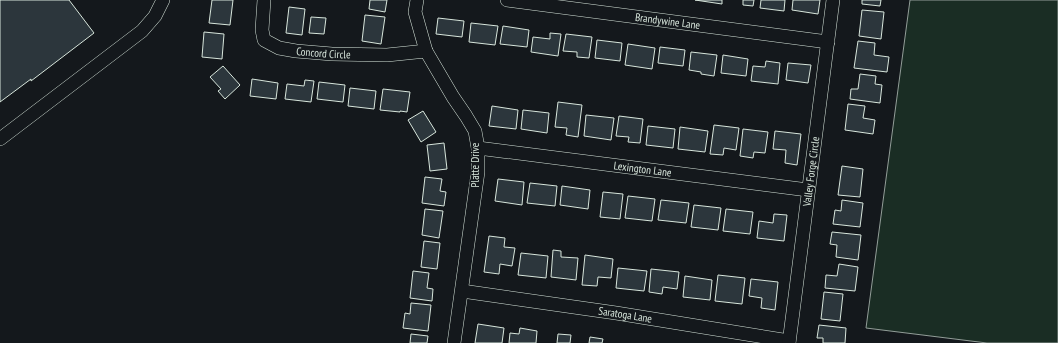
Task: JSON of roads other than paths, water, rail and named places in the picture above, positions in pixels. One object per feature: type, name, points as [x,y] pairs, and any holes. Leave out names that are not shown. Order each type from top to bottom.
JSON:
[{"type":"street","points":[[0,140],[142,31],[155,16],[162,3],[162,0]]},
{"type":"street","name":"Concord Circle","points":[[264,0],[262,30],[264,40],[279,48],[332,54],[387,55],[426,51]]},
{"type":"street","name":"Platte Drive","points":[[416,0],[415,12],[426,51],[452,97],[475,131],[478,148],[477,179],[454,343]]},
{"type":"street","name":"Brandywine Lane","points":[[507,0],[828,42]]},
{"type":"street","name":"Valley Forge Circle","points":[[789,342],[833,0]]},
{"type":"street","name":"Lexington Lane","points":[[478,148],[808,190]]},
{"type":"street","name":"Saratoga Lane","points":[[462,291],[624,315],[789,342]]}]
